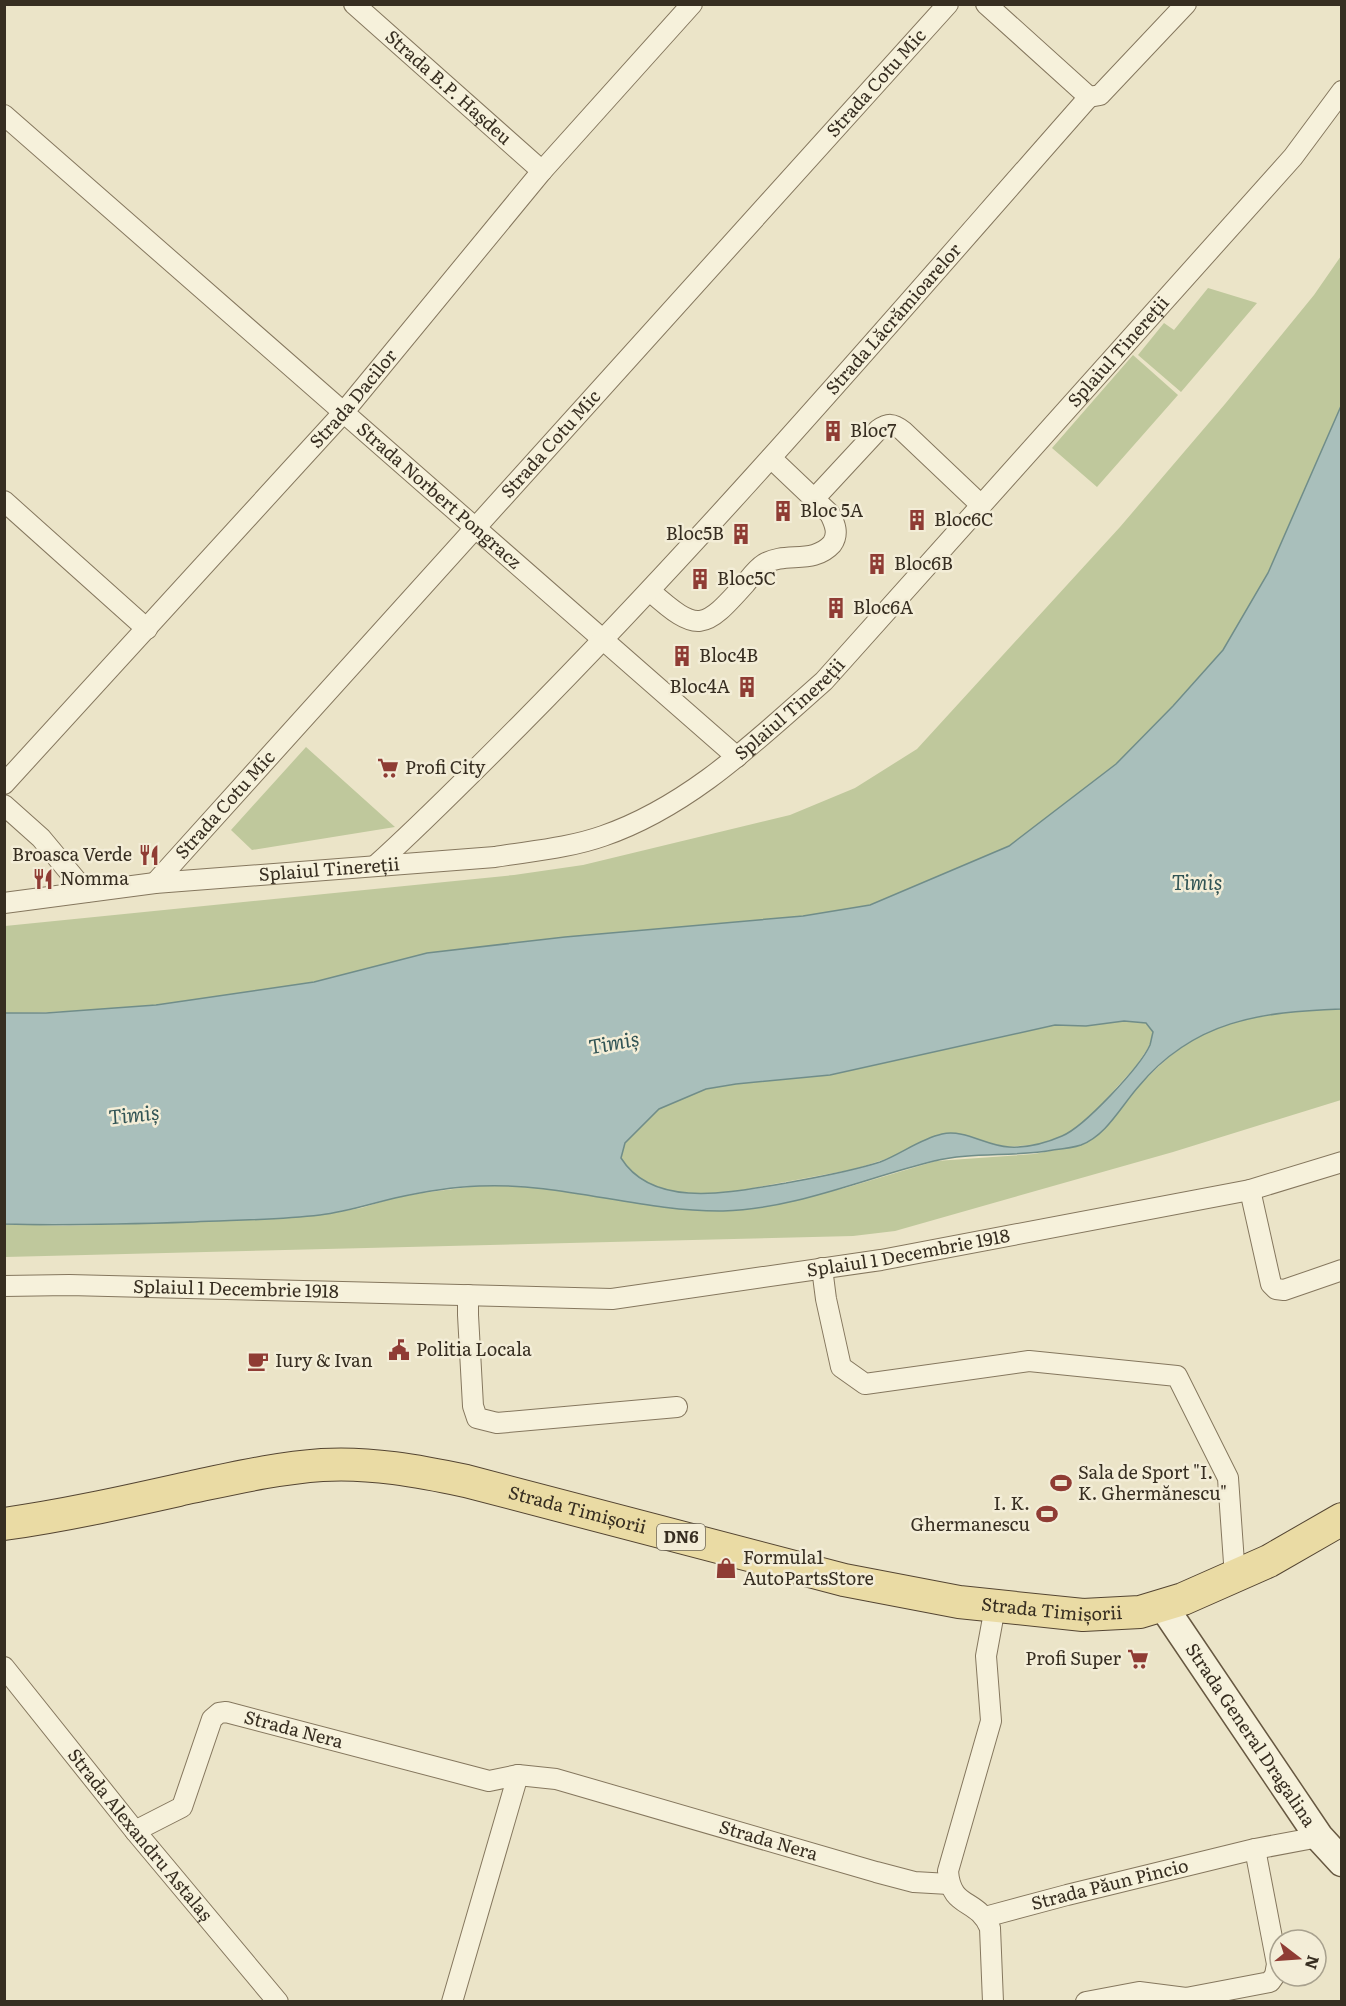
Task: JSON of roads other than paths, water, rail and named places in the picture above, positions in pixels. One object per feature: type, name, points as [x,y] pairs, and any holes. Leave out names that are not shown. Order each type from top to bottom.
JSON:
[{"type":"main road","name":"Strada Timișorii","points":[[4,1524],[58,1516],[256,1473],[322,1465],[370,1465],[420,1471],[466,1481],[844,1580],[959,1602],[1083,1615],[1140,1612],[1204,1592],[1269,1562],[1341,1519]]},
{"type":"main road","name":"Strada General Dragalina","points":[[1163,1606],[1319,1837],[1341,1862]]},
{"type":"street","name":"Strada B.P. Hașdeu","points":[[354,4],[542,171]]},
{"type":"street","name":"Strada Dacilor","points":[[4,784],[343,413],[542,171],[692,4]]},
{"type":"street","name":"Strada Cotu Mic","points":[[155,883],[948,4]]},
{"type":"street","points":[[986,4],[1089,98]]},
{"type":"street","name":"Strada Lăcrămioarelor","points":[[375,866],[418,827],[604,640],[771,458],[1089,98],[1100,94],[1186,4]]},
{"type":"street","name":"Splaiul Tinereții","points":[[4,903],[155,883],[495,857],[550,849],[602,837],[654,815],[737,757],[824,681],[1293,157],[1341,91]]},
{"type":"street","name":"Strada Norbert Pongracz","points":[[4,115],[737,757]]},
{"type":"street","points":[[814,499],[886,424],[896,425],[981,505]]},
{"type":"street","points":[[650,591],[670,609],[691,621],[706,620],[720,612],[762,565],[775,559],[811,557],[826,550],[835,539],[836,525],[830,514],[771,458]]},
{"type":"street","points":[[4,501],[147,629]]},
{"type":"street","points":[[4,805],[41,838],[86,892]]},
{"type":"street","name":"Splaiul 1 Decembrie 1918","points":[[4,1286],[612,1299],[881,1260],[1250,1190],[1341,1162]]},
{"type":"street","points":[[1250,1190],[1271,1284],[1276,1289],[1284,1290],[1341,1270]]},
{"type":"street","points":[[822,1268],[826,1299],[841,1367],[865,1384],[1029,1360],[1178,1376],[1228,1478],[1235,1577]]},
{"type":"street","points":[[468,1295],[473,1406],[477,1418],[497,1423],[677,1407]]},
{"type":"street","points":[[993,2001],[990,1928],[985,1917],[956,1896],[949,1884],[948,1871],[991,1721],[986,1656],[995,1607]]},
{"type":"street","name":"Strada Alexandru Astalaș","points":[[4,1667],[135,1831],[279,2001]]},
{"type":"street","name":"Strada Nera","points":[[135,1831],[182,1807],[212,1719],[219,1713],[226,1712],[489,1781],[518,1775],[556,1779],[876,1872],[914,1882],[949,1884]]},
{"type":"street","points":[[452,2001],[518,1775]]},
{"type":"street","name":"Strada Păun Pincio","points":[[985,1917],[1255,1849],[1319,1837]]},
{"type":"street","points":[[1086,2001],[1139,1992],[1186,1998],[1270,1982],[1275,1975],[1277,1964],[1255,1849]]},
{"type":"water","name":"Timiș","points":[[1341,406],[1341,1009],[1256,1017],[1206,1033],[1160,1064],[1106,1127],[1081,1145],[1038,1152],[948,1158],[803,1199],[777,1205],[723,1211],[662,1207],[540,1188],[479,1186],[426,1192],[339,1212],[288,1218],[123,1224],[5,1224],[5,1013],[46,1013],[156,1005],[314,982],[427,953],[565,937],[803,916],[870,905],[1009,846],[1116,764],[1173,706],[1223,650],[1268,573]],"holes":[[[1124,1021],[1146,1023],[1153,1032],[1150,1045],[1124,1081],[1084,1121],[1062,1136],[1043,1143],[1009,1147],[959,1134],[942,1134],[926,1139],[880,1162],[857,1169],[721,1193],[675,1191],[654,1185],[636,1175],[621,1158],[625,1143],[659,1109],[706,1089],[830,1075],[1055,1025],[1086,1026]]]},
{"type":"place","name":"Bloc7","points":[[833,431]]},
{"type":"place","name":"Bloc 5A","points":[[783,511]]},
{"type":"place","name":"Bloc6C","points":[[917,520]]},
{"type":"place","name":"Bloc5B","points":[[741,534]]},
{"type":"place","name":"Bloc6B","points":[[877,564]]},
{"type":"place","name":"Bloc5C","points":[[700,579]]},
{"type":"place","name":"Bloc6A","points":[[836,608]]},
{"type":"place","name":"Bloc4B","points":[[682,656]]},
{"type":"place","name":"Bloc4A","points":[[747,687]]},
{"type":"place","name":"Profi City","points":[[388,768]]},
{"type":"place","name":"Broasca Verde","points":[[149,855]]},
{"type":"place","name":"Nomma","points":[[43,879]]},
{"type":"place","name":"Politia Locala","points":[[399,1350]]},
{"type":"place","name":"Iury & Ivan","points":[[258,1361]]},
{"type":"place","name":"Sala de Sport \"I. K. Ghermănescu\"","points":[[1061,1483]]},
{"type":"place","name":"I. K. Ghermanescu","points":[[1047,1514]]},
{"type":"place","name":"Formula1 AutoPartsStore","points":[[726,1568]]},
{"type":"place","name":"Profi Super","points":[[1138,1659]]}]
